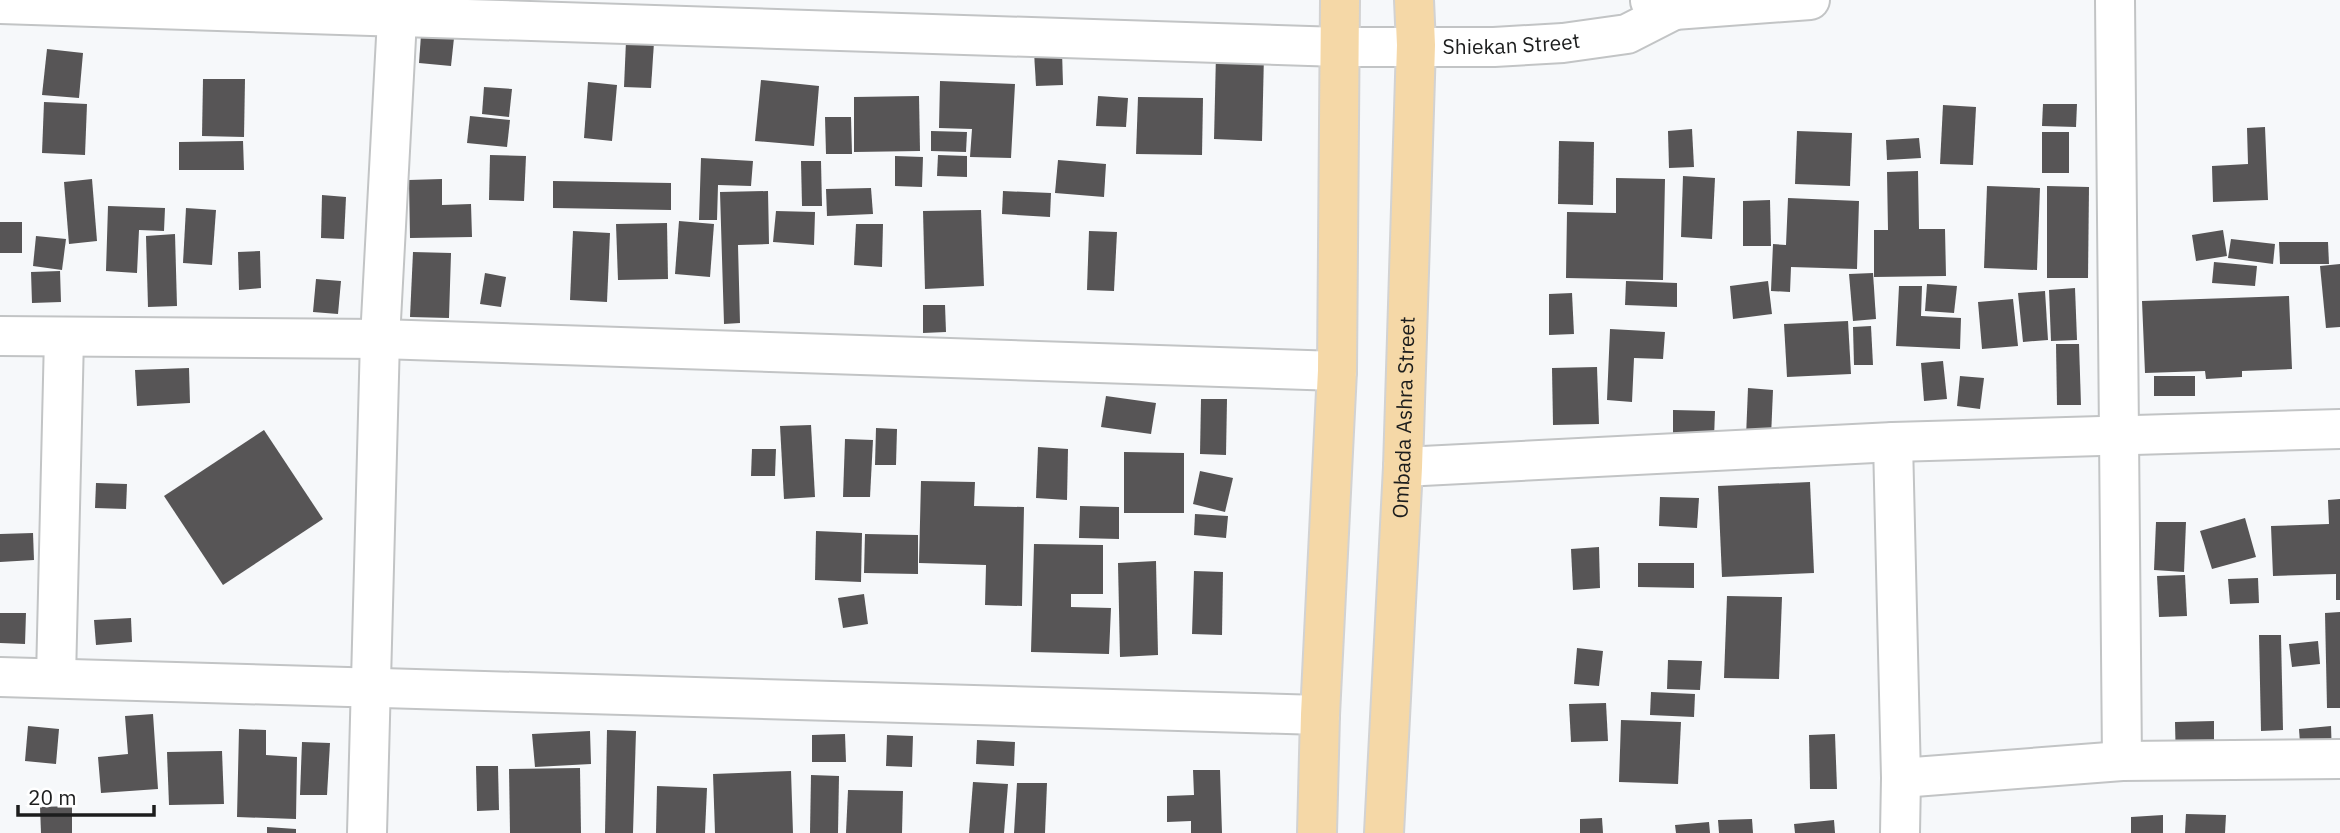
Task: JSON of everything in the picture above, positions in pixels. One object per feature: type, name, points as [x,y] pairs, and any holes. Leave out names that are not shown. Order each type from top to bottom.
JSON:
[{"type":"main road","points":[[1317,833],[1320,715],[1337,371],[1340,0]]},
{"type":"main road","name":"Ombada Ashra Street","points":[[1384,833],[1403,467],[1416,45],[1414,0]]},
{"type":"street","name":"Shiekan Street","points":[[0,4],[398,8],[1340,47],[1494,47],[1563,43],[1627,34],[1660,5],[1810,0]]},
{"type":"street","points":[[2115,0],[2122,761]]},
{"type":"street","points":[[367,833],[380,339],[398,8]]},
{"type":"street","points":[[0,336],[380,339],[1337,371]]},
{"type":"street","points":[[55,678],[64,337]]},
{"type":"street","points":[[1403,467],[1893,442],[2340,429]]},
{"type":"street","points":[[1893,442],[1900,833]]},
{"type":"street","points":[[0,677],[1320,715]]},
{"type":"street","points":[[1901,778],[2122,761],[2340,759]]},
{"type":"building","points":[[421,35],[454,38],[451,66],[419,63]]},
{"type":"building","points":[[626,41],[654,42],[651,88],[624,87]]},
{"type":"building","points":[[47,49],[83,53],[79,98],[42,95]]},
{"type":"building","points":[[1062,51],[1063,85],[1036,86],[1034,52]]},
{"type":"building","points":[[1216,54],[1264,54],[1262,141],[1214,139]]},
{"type":"building","points":[[203,79],[245,79],[244,137],[202,136]]},
{"type":"building","points":[[761,80],[819,86],[814,146],[755,141]]},
{"type":"building","points":[[940,81],[1015,84],[1011,158],[970,157],[972,129],[939,128]]},
{"type":"building","points":[[588,82],[617,85],[612,141],[584,138]]},
{"type":"building","points":[[484,87],[512,89],[509,117],[482,114]]},
{"type":"building","points":[[919,96],[920,151],[854,152],[854,97]]},
{"type":"building","points":[[1098,96],[1128,98],[1126,127],[1096,126]]},
{"type":"building","points":[[1138,97],[1203,98],[1202,155],[1136,154]]},
{"type":"building","points":[[44,102],[87,104],[85,155],[42,153]]},
{"type":"building","points":[[2043,104],[2077,104],[2076,127],[2042,126]]},
{"type":"building","points":[[1943,105],[1976,107],[1973,165],[1940,164]]},
{"type":"building","points":[[470,116],[510,120],[507,147],[467,143]]},
{"type":"building","points":[[825,117],[851,117],[852,154],[826,154]]},
{"type":"building","points":[[2265,127],[2268,200],[2213,202],[2212,166],[2248,164],[2247,128]]},
{"type":"building","points":[[1692,129],[1694,167],[1669,168],[1668,131]]},
{"type":"building","points":[[931,131],[967,132],[966,152],[931,151]]},
{"type":"building","points":[[1797,131],[1852,133],[1850,186],[1795,184]]},
{"type":"building","points":[[2042,132],[2069,132],[2069,173],[2042,173]]},
{"type":"building","points":[[1919,138],[1921,158],[1887,160],[1886,140]]},
{"type":"building","points":[[243,141],[244,170],[179,170],[179,142]]},
{"type":"building","points":[[1559,141],[1594,142],[1593,205],[1558,204]]},
{"type":"building","points":[[490,155],[526,156],[524,201],[489,200]]},
{"type":"building","points":[[938,155],[967,156],[967,177],[937,176]]},
{"type":"building","points":[[895,156],[923,157],[922,187],[895,186]]},
{"type":"building","points":[[701,158],[753,161],[751,186],[718,185],[717,220],[699,220]]},
{"type":"building","points":[[1058,160],[1106,164],[1104,197],[1055,193]]},
{"type":"building","points":[[801,161],[821,161],[822,206],[802,206]]},
{"type":"building","points":[[1918,171],[1919,229],[1945,229],[1946,276],[1874,277],[1874,230],[1888,230],[1887,172]]},
{"type":"building","points":[[1683,176],[1715,178],[1712,239],[1681,237]]},
{"type":"building","points":[[1616,178],[1665,179],[1663,280],[1566,278],[1567,212],[1616,213]]},
{"type":"building","points":[[92,179],[97,241],[69,244],[64,182]]},
{"type":"building","points":[[442,179],[442,205],[471,204],[472,237],[410,238],[409,180]]},
{"type":"building","points":[[553,181],[671,183],[671,210],[553,208]]},
{"type":"building","points":[[1987,186],[2040,188],[2037,270],[1984,268]]},
{"type":"building","points":[[2047,186],[2089,187],[2088,278],[2047,278]]},
{"type":"building","points":[[871,188],[873,214],[827,216],[826,189]]},
{"type":"building","points":[[768,191],[769,244],[738,245],[740,323],[724,324],[720,192]]},
{"type":"building","points":[[1003,191],[1051,193],[1050,217],[1002,214]]},
{"type":"building","points":[[322,195],[346,197],[344,239],[321,238]]},
{"type":"building","points":[[1788,198],[1859,201],[1857,269],[1791,267],[1790,292],[1771,291],[1773,244],[1786,245]]},
{"type":"building","points":[[1770,200],[1771,246],[1743,246],[1743,201]]},
{"type":"building","points":[[108,206],[165,208],[164,231],[139,230],[137,273],[106,271]]},
{"type":"building","points":[[186,208],[216,210],[212,265],[183,263]]},
{"type":"building","points":[[981,210],[984,286],[925,289],[923,211]]},
{"type":"building","points":[[776,211],[815,212],[814,245],[773,242]]},
{"type":"building","points":[[679,221],[714,224],[710,277],[675,274]]},
{"type":"building","points":[[0,222],[22,222],[22,253],[0,253]]},
{"type":"building","points":[[667,223],[668,279],[618,280],[616,224]]},
{"type":"building","points":[[856,224],[883,224],[882,267],[854,265]]},
{"type":"building","points":[[2223,230],[2227,256],[2196,261],[2192,235]]},
{"type":"building","points":[[573,231],[610,233],[607,302],[570,300]]},
{"type":"building","points":[[1089,231],[1117,232],[1114,291],[1087,290]]},
{"type":"building","points":[[175,234],[177,306],[148,307],[146,236]]},
{"type":"building","points":[[36,236],[66,239],[62,270],[33,266]]},
{"type":"building","points":[[2231,239],[2275,244],[2273,264],[2228,258]]},
{"type":"building","points":[[2279,242],[2328,242],[2329,264],[2280,264]]},
{"type":"building","points":[[260,251],[261,288],[239,290],[238,252]]},
{"type":"building","points":[[413,252],[451,253],[449,318],[410,317]]},
{"type":"building","points":[[2214,262],[2257,266],[2255,286],[2212,283]]},
{"type":"building","points":[[2340,264],[2340,327],[2326,328],[2320,266]]},
{"type":"building","points":[[60,271],[61,302],[32,303],[31,272]]},
{"type":"building","points":[[485,273],[506,277],[501,307],[480,304]]},
{"type":"building","points":[[1873,273],[1876,319],[1853,321],[1849,274]]},
{"type":"building","points":[[316,279],[341,281],[338,314],[313,312]]},
{"type":"building","points":[[1626,281],[1677,283],[1677,307],[1625,305]]},
{"type":"building","points":[[1768,281],[1772,314],[1733,319],[1730,286]]},
{"type":"building","points":[[1927,284],[1957,286],[1954,313],[1925,311]]},
{"type":"building","points":[[1899,286],[1922,286],[1921,316],[1961,318],[1960,349],[1896,346]]},
{"type":"building","points":[[2075,288],[2077,340],[2051,341],[2049,290]]},
{"type":"building","points":[[2045,291],[2048,340],[2023,342],[2018,293]]},
{"type":"building","points":[[1572,293],[1574,334],[1549,335],[1549,294]]},
{"type":"building","points":[[2289,296],[2292,369],[2242,371],[2242,377],[2206,379],[2205,371],[2145,373],[2142,301]]},
{"type":"building","points":[[2013,299],[2018,346],[1982,349],[1978,302]]},
{"type":"building","points":[[923,305],[945,305],[946,332],[923,333]]},
{"type":"building","points":[[1848,321],[1851,374],[1787,377],[1784,324]]},
{"type":"building","points":[[1871,326],[1873,365],[1854,365],[1853,327]]},
{"type":"building","points":[[1610,329],[1665,332],[1663,359],[1634,358],[1632,402],[1607,400]]},
{"type":"building","points":[[2056,344],[2079,344],[2081,405],[2057,405]]},
{"type":"building","points":[[1943,361],[1947,399],[1924,401],[1921,363]]},
{"type":"building","points":[[1597,367],[1599,424],[1553,425],[1552,368]]},
{"type":"building","points":[[189,368],[190,403],[137,406],[135,370]]},
{"type":"building","points":[[1960,376],[1984,378],[1980,409],[1957,406]]},
{"type":"building","points":[[2154,376],[2195,376],[2195,396],[2154,396]]},
{"type":"building","points":[[1748,388],[1773,390],[1771,437],[1746,437]]},
{"type":"building","points":[[1106,396],[1156,403],[1151,434],[1101,427]]},
{"type":"building","points":[[1201,399],[1227,399],[1226,455],[1200,454]]},
{"type":"building","points":[[1673,410],[1715,411],[1714,438],[1673,437]]},
{"type":"building","points":[[811,425],[815,497],[784,499],[780,426]]},
{"type":"building","points":[[876,428],[897,429],[896,465],[875,465]]},
{"type":"building","points":[[264,430],[323,519],[223,585],[164,496]]},
{"type":"building","points":[[845,439],[873,440],[870,497],[843,497]]},
{"type":"building","points":[[1038,447],[1068,449],[1067,500],[1036,498]]},
{"type":"building","points":[[752,449],[776,449],[775,476],[751,476]]},
{"type":"building","points":[[1124,452],[1184,453],[1184,513],[1124,513]]},
{"type":"building","points":[[1200,471],[1233,478],[1225,512],[1193,504]]},
{"type":"building","points":[[921,481],[975,482],[974,506],[1024,507],[1022,606],[985,605],[986,565],[919,563]]},
{"type":"building","points":[[1810,482],[1814,573],[1722,577],[1718,486]]},
{"type":"building","points":[[96,483],[127,484],[126,509],[95,508]]},
{"type":"building","points":[[1660,497],[1699,498],[1697,528],[1659,526]]},
{"type":"building","points":[[2340,499],[2340,600],[2336,600],[2336,574],[2273,576],[2271,526],[2329,524],[2328,500]]},
{"type":"building","points":[[1080,506],[1119,507],[1119,539],[1079,538]]},
{"type":"building","points":[[1195,514],[1228,516],[1226,538],[1194,535]]},
{"type":"building","points":[[2245,518],[2256,557],[2212,569],[2200,531]]},
{"type":"building","points":[[2156,522],[2186,522],[2184,572],[2154,570]]},
{"type":"building","points":[[816,531],[862,533],[861,582],[815,580]]},
{"type":"building","points":[[33,533],[34,560],[0,562],[0,534]]},
{"type":"building","points":[[865,534],[918,535],[918,574],[864,573]]},
{"type":"building","points":[[1034,544],[1103,545],[1103,594],[1071,594],[1071,607],[1111,608],[1109,654],[1031,652]]},
{"type":"building","points":[[1599,547],[1600,588],[1573,590],[1571,549]]},
{"type":"building","points":[[1156,561],[1158,655],[1120,657],[1118,563]]},
{"type":"building","points":[[1638,563],[1694,563],[1694,588],[1638,587]]},
{"type":"building","points":[[1194,571],[1223,572],[1222,635],[1192,634]]},
{"type":"building","points":[[2185,575],[2187,616],[2159,617],[2157,576]]},
{"type":"building","points":[[2258,578],[2259,603],[2230,604],[2228,579]]},
{"type":"building","points":[[864,594],[868,624],[843,628],[838,598]]},
{"type":"building","points":[[1727,596],[1782,597],[1779,679],[1724,678]]},
{"type":"building","points":[[2340,612],[2340,708],[2327,708],[2325,613]]},
{"type":"building","points":[[0,613],[26,613],[25,644],[0,643]]},
{"type":"building","points":[[131,618],[132,642],[96,645],[94,620]]},
{"type":"building","points":[[2259,635],[2281,635],[2283,730],[2261,731]]},
{"type":"building","points":[[2318,641],[2320,664],[2292,667],[2289,644]]},
{"type":"building","points":[[1577,648],[1603,651],[1599,686],[1574,684]]},
{"type":"building","points":[[1668,660],[1702,661],[1700,690],[1667,689]]},
{"type":"building","points":[[1651,692],[1695,694],[1694,717],[1650,715]]},
{"type":"building","points":[[1606,703],[1608,741],[1571,742],[1569,704]]},
{"type":"building","points":[[153,714],[158,789],[101,793],[98,757],[128,754],[125,716]]},
{"type":"building","points":[[1621,720],[1681,722],[1678,784],[1619,782]]},
{"type":"building","points":[[2214,721],[2214,764],[2176,765],[2175,722]]},
{"type":"building","points":[[28,726],[59,729],[56,764],[25,761]]},
{"type":"building","points":[[2331,726],[2332,756],[2301,758],[2299,729]]},
{"type":"building","points":[[239,729],[266,730],[266,755],[297,757],[296,819],[237,817]]},
{"type":"building","points":[[607,730],[636,731],[633,833],[605,833]]},
{"type":"building","points":[[590,731],[591,764],[535,767],[532,734]]},
{"type":"building","points":[[845,734],[846,762],[812,762],[812,735]]},
{"type":"building","points":[[1835,734],[1837,789],[1810,789],[1809,735]]},
{"type":"building","points":[[887,735],[913,736],[912,767],[886,766]]},
{"type":"building","points":[[977,740],[1015,742],[1014,766],[976,764]]},
{"type":"building","points":[[302,742],[330,743],[327,795],[300,795]]},
{"type":"building","points":[[222,751],[224,804],[169,805],[167,752]]},
{"type":"building","points":[[476,766],[498,766],[499,810],[477,811]]},
{"type":"building","points":[[580,768],[581,833],[510,833],[509,769]]},
{"type":"building","points":[[1193,770],[1220,770],[1222,833],[1191,833],[1191,821],[1167,822],[1167,796],[1194,795]]},
{"type":"building","points":[[791,771],[793,833],[715,833],[713,774]]},
{"type":"building","points":[[811,775],[839,776],[838,833],[810,833]]},
{"type":"building","points":[[973,782],[1008,784],[1004,833],[969,833]]},
{"type":"building","points":[[1017,783],[1047,783],[1045,833],[1014,833]]},
{"type":"building","points":[[657,786],[707,788],[705,833],[656,833]]},
{"type":"building","points":[[848,790],[903,791],[902,833],[846,833]]},
{"type":"building","points":[[72,806],[72,833],[41,833],[40,807]]},
{"type":"building","points":[[2186,814],[2226,815],[2225,833],[2185,833]]},
{"type":"building","points":[[2163,815],[2163,833],[2131,833],[2131,817]]},
{"type":"building","points":[[1602,818],[1603,833],[1580,833],[1580,819]]},
{"type":"building","points":[[1752,819],[1753,833],[1719,833],[1718,820]]},
{"type":"building","points":[[1834,820],[1835,833],[1795,833],[1794,824]]},
{"type":"building","points":[[1709,822],[1710,833],[1676,833],[1675,825]]},
{"type":"building","points":[[267,827],[296,829],[296,833],[267,833]]}]
